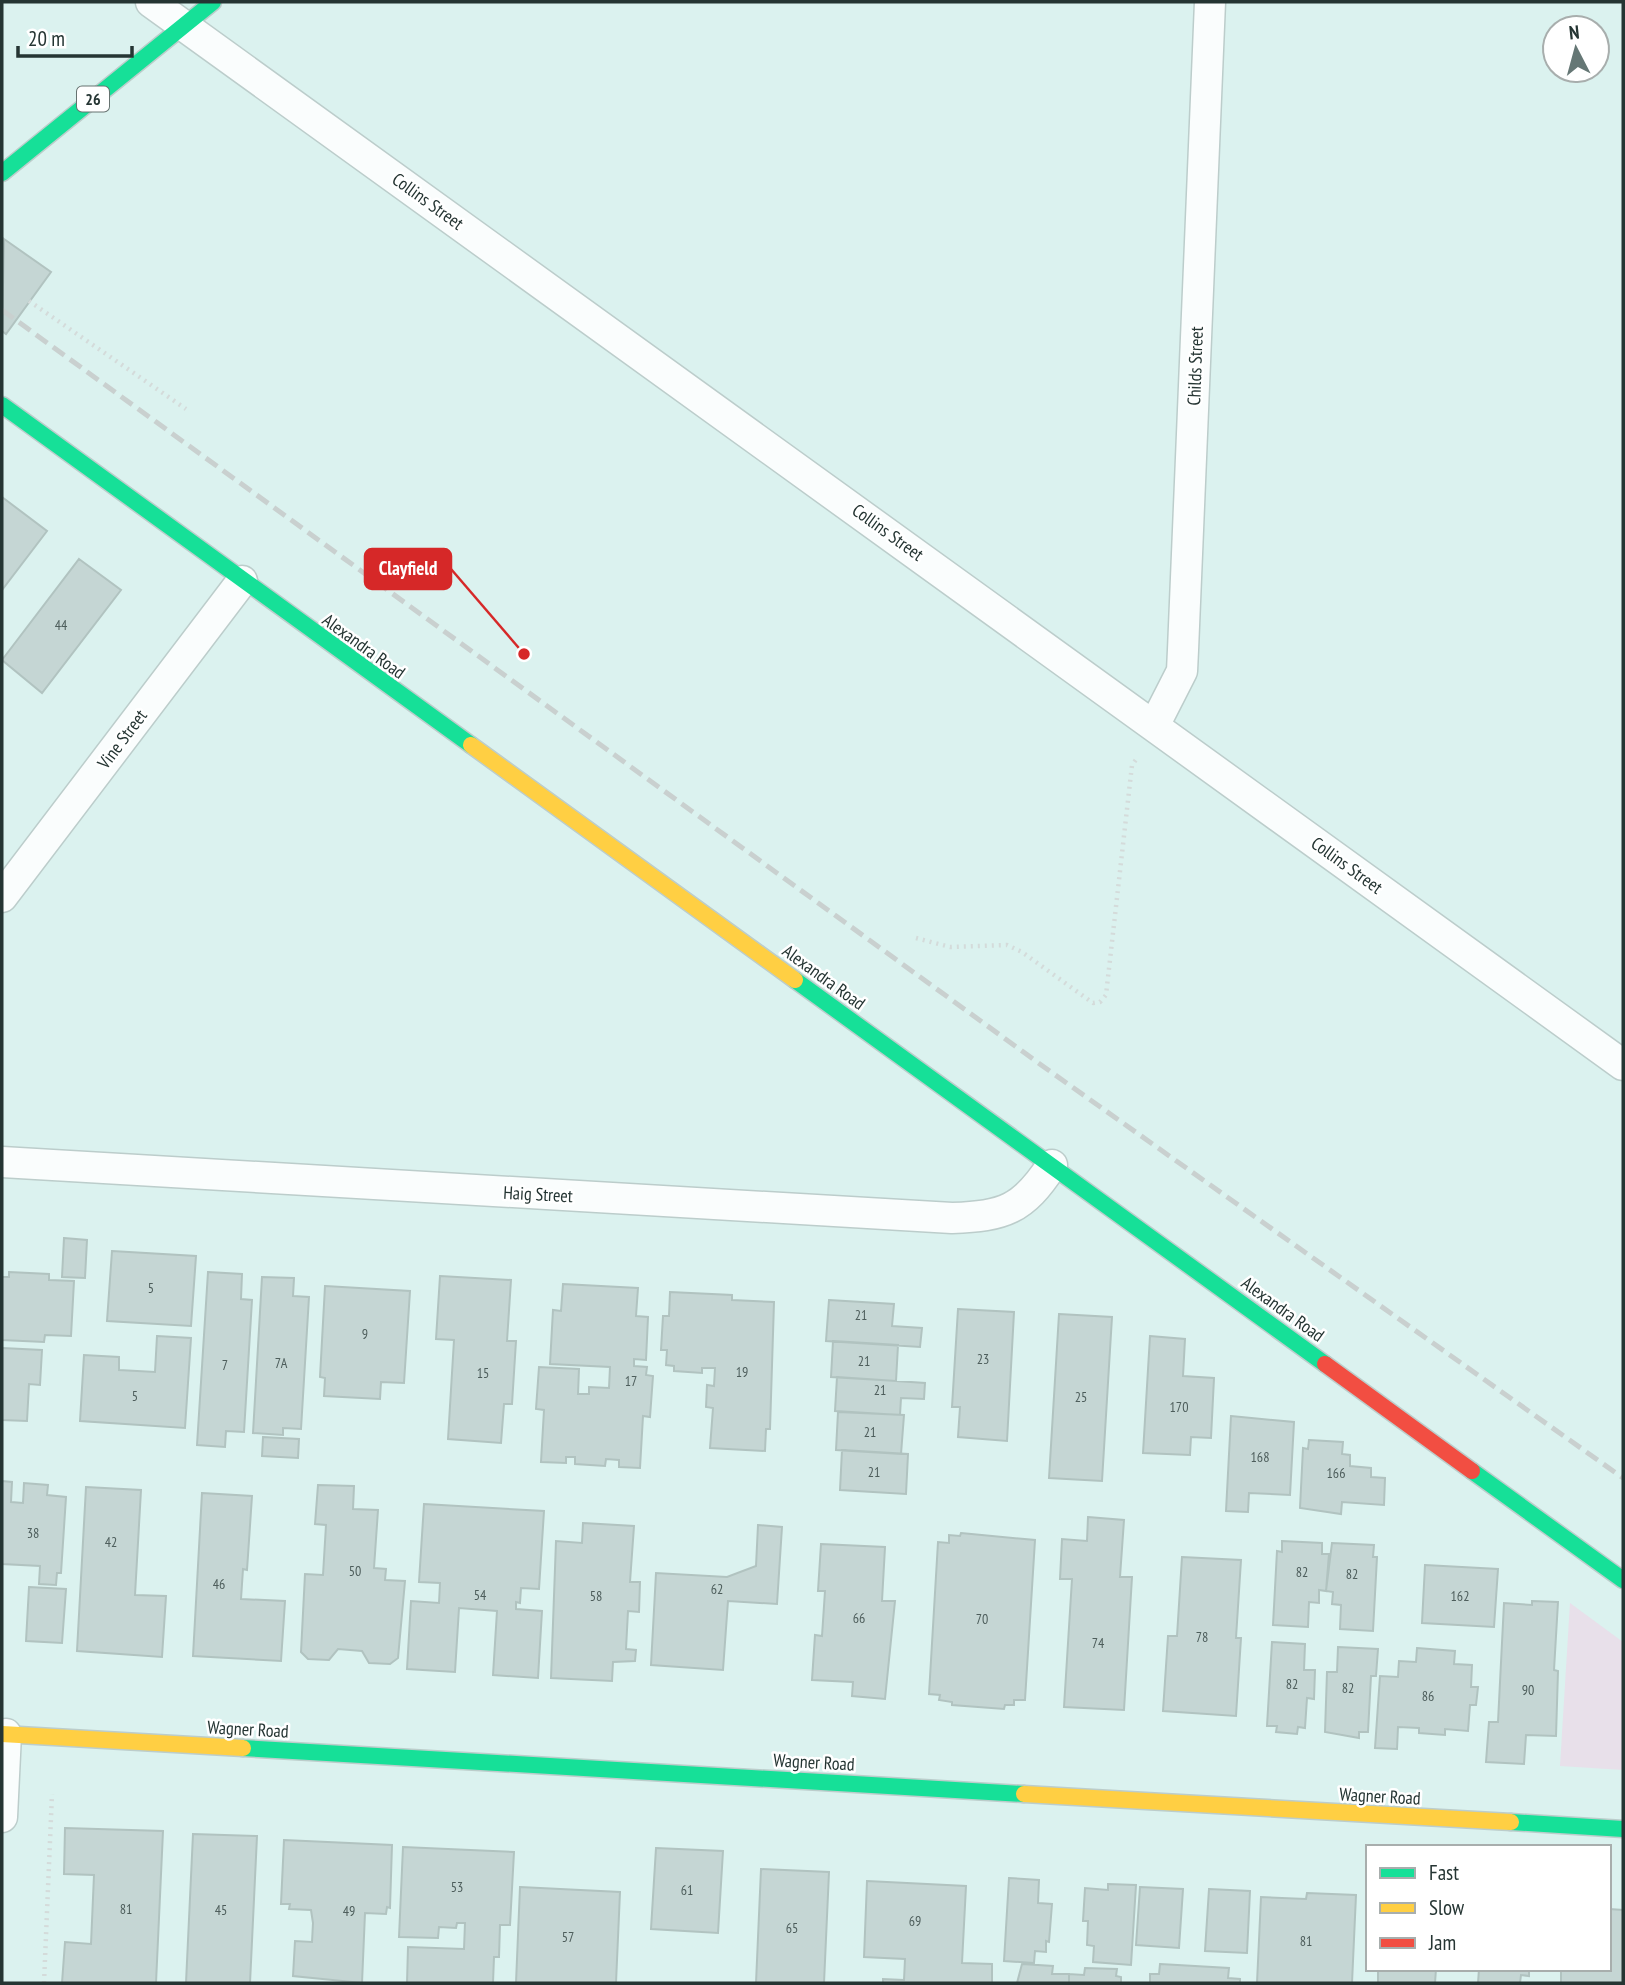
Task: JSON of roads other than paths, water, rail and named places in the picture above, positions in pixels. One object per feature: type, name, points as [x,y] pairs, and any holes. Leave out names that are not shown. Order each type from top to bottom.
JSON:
[{"type":"main road","name":"26","points":[[2,173],[212,2]]},
{"type":"main road","name":"Alexandra Road","points":[[2,405],[1623,1580]]},
{"type":"main road","name":"Wagner Road","points":[[4,1734],[1623,1829]]},
{"type":"street","name":"Collins Street","points":[[152,2],[1155,724],[1623,1065]]},
{"type":"street","name":"Childs Street","points":[[1155,724],[1174,690],[1183,660],[1210,2]]},
{"type":"street","name":"Vine Street","points":[[2,897],[242,581]]},
{"type":"street","name":"Haig Street","points":[[2,1162],[952,1218],[987,1217],[1009,1211],[1035,1191],[1052,1165]]},
{"type":"street","points":[[2,1817],[4,1734]]},
{"type":"railway","points":[[2,310],[1044,1067],[1623,1478]]},
{"type":"place","name":"Clayfield","points":[[524,654]]}]
